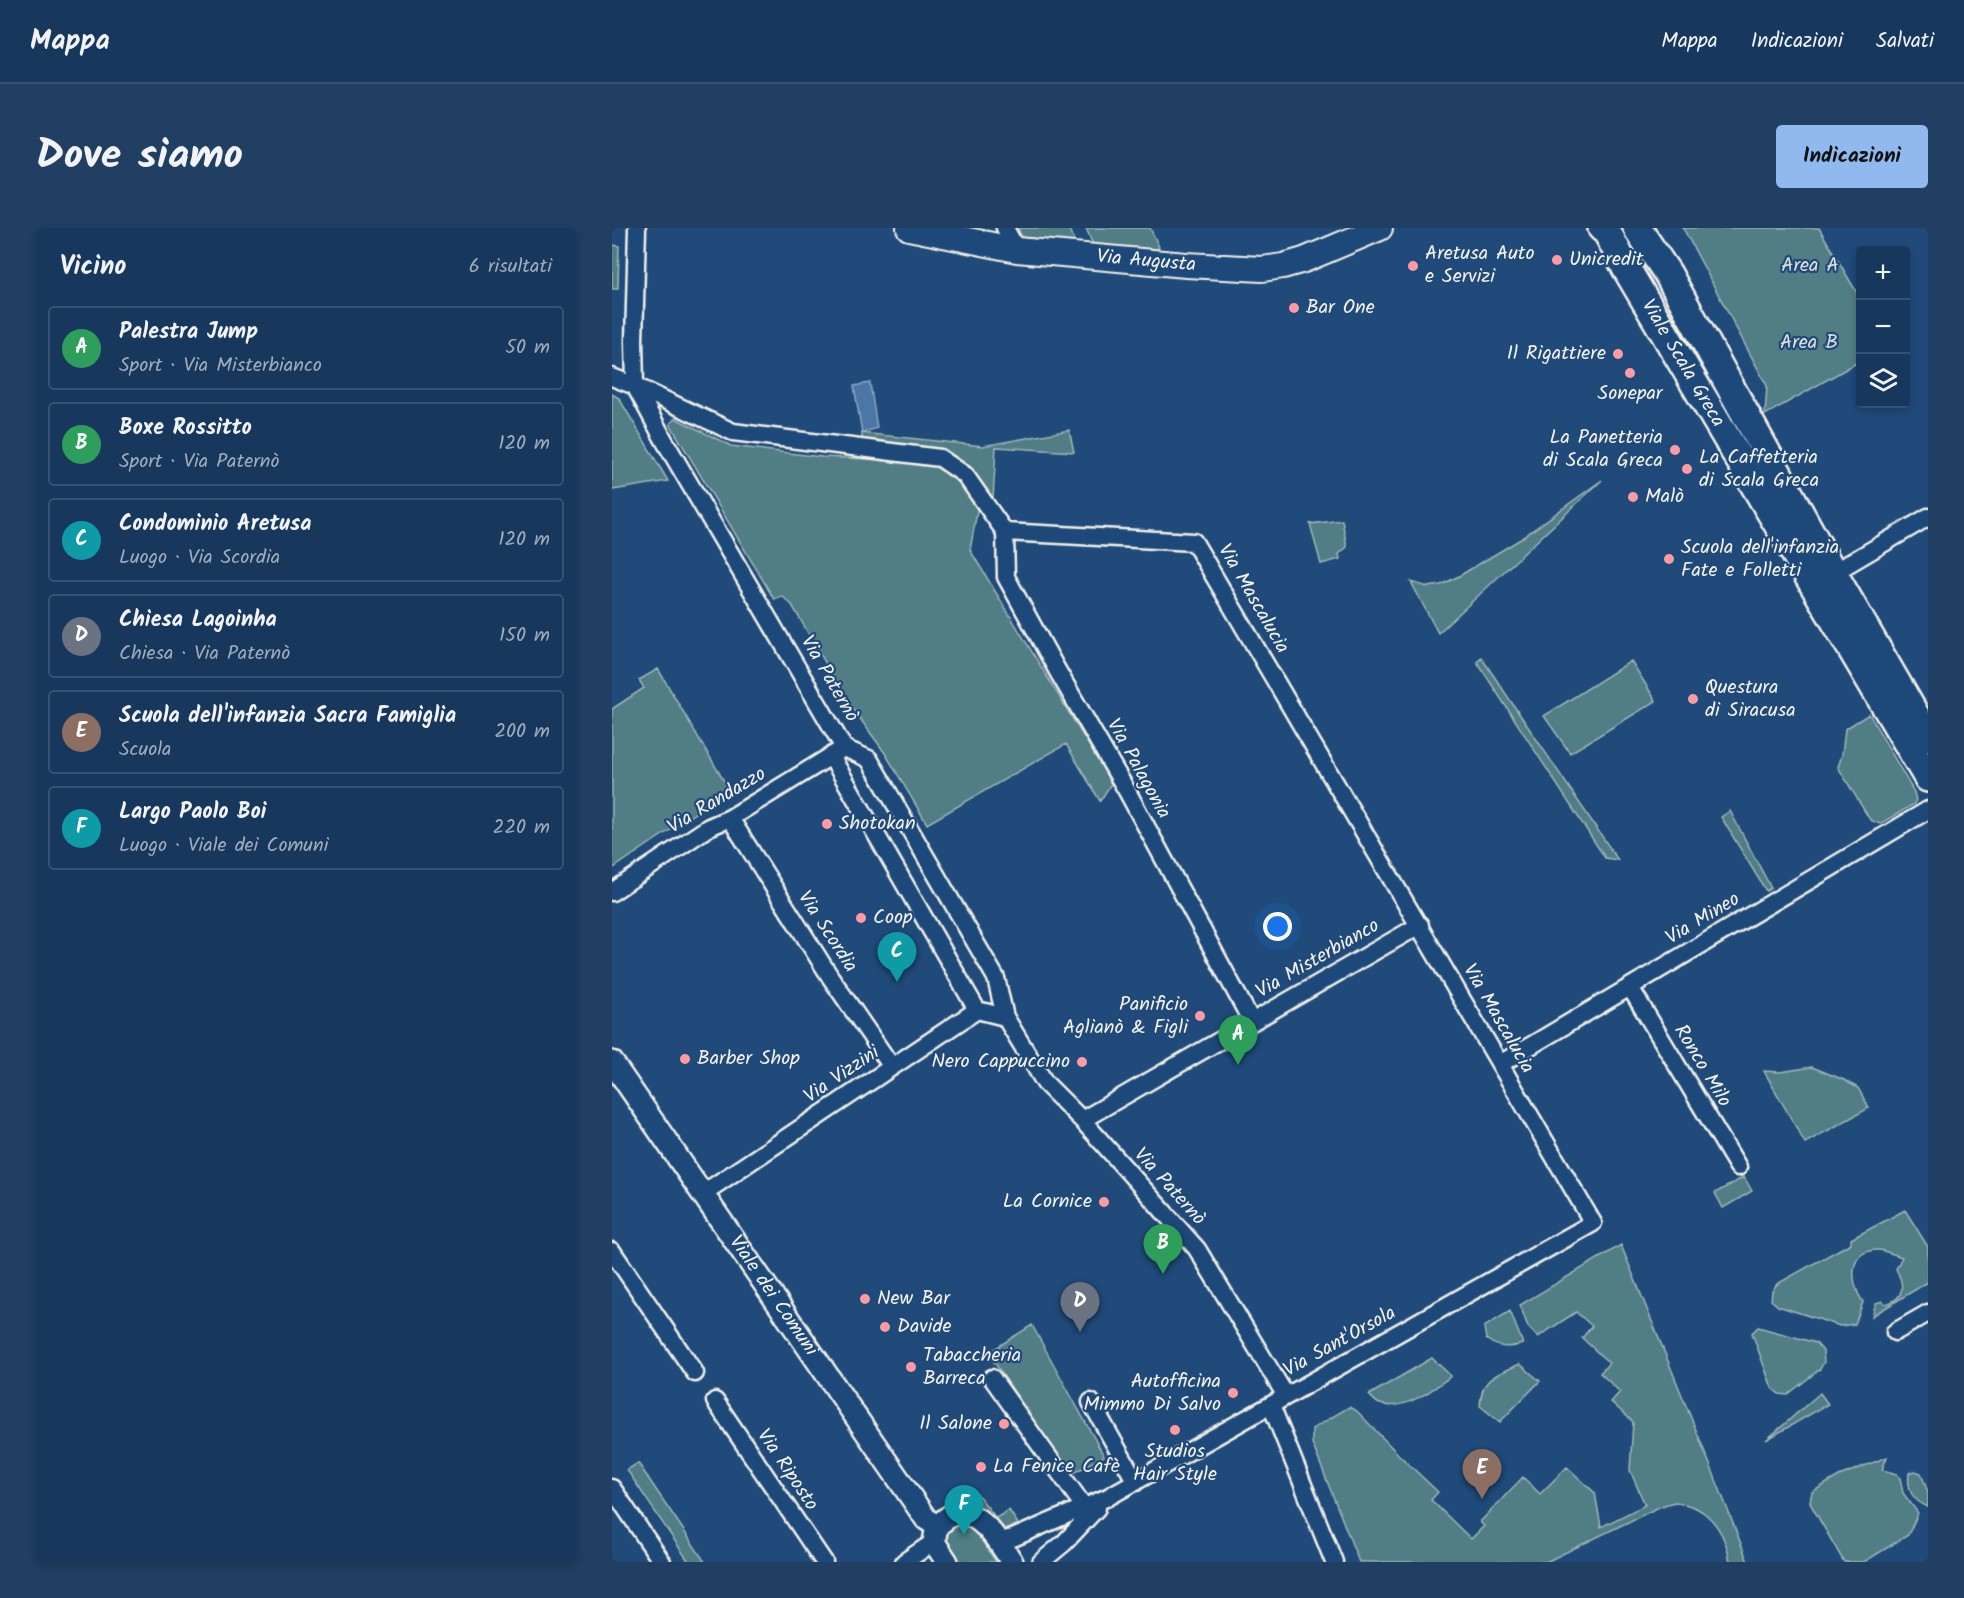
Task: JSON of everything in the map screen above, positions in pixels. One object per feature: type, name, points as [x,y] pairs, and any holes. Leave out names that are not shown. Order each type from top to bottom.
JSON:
[{"type":"main road","name":"Via Augusta","points":[[909,228],[1017,250],[1186,266],[1262,269],[1283,267],[1304,260],[1380,228]]},
{"type":"main road","name":"Viale Scala Greca","points":[[1602,228],[1607,232],[1928,778]]},
{"type":"main road","name":"Viale Scala Greca","points":[[1637,228],[1668,274],[1833,573],[1928,737]]},
{"type":"street","points":[[635,386],[637,228]]},
{"type":"street","points":[[1005,228],[1017,250]]},
{"type":"street","points":[[1649,228],[1668,274]]},
{"type":"street","points":[[612,377],[732,432],[940,458],[955,466],[965,475],[1005,531]]},
{"type":"street","name":"Via Paternò","points":[[635,386],[838,752],[977,1010]]},
{"type":"street","points":[[1833,573],[1928,517]]},
{"type":"street","name":"Via Mascalucia","points":[[1005,531],[1194,542],[1593,1223]]},
{"type":"street","name":"Via Palagonia","points":[[1005,531],[1006,577],[1127,791],[1252,1022]]},
{"type":"street","name":"Via Paternò","points":[[838,752],[868,759],[996,978],[1005,1017],[1045,1083],[1082,1120],[1197,1250],[1286,1396]]},
{"type":"street","name":"Via Randazzo","points":[[612,892],[709,827],[730,818],[838,752]]},
{"type":"street","name":"Via Mineo","points":[[1500,1064],[1928,810]]},
{"type":"street","name":"Via Scordia","points":[[730,818],[831,978],[892,1066]]},
{"type":"street","name":"Via Misterbianco","points":[[1082,1120],[1420,925]]},
{"type":"street","name":"Ronco Milo","points":[[1630,987],[1738,1167]]},
{"type":"street","points":[[977,1010],[1005,1017]]},
{"type":"street","name":"Via Vizzini","points":[[702,1194],[977,1010]]},
{"type":"street","name":"Viale dei Comuni","points":[[612,1062],[926,1519],[935,1534],[946,1562]]},
{"type":"street","name":"Via Sant'Orsola","points":[[997,1541],[1014,1538],[1087,1511],[1593,1223]]},
{"type":"street","points":[[612,1251],[695,1372]]},
{"type":"street","points":[[1895,1332],[1928,1313]]},
{"type":"street","points":[[992,1378],[1087,1511],[1064,1543],[1041,1562]]},
{"type":"street","name":"Via Riposto","points":[[715,1401],[825,1562]]},
{"type":"street","points":[[1090,1402],[1136,1482]]},
{"type":"street","points":[[1271,1405],[1334,1562]]},
{"type":"street","points":[[612,1488],[662,1562]]},
{"type":"street","points":[[904,1562],[952,1515],[962,1514],[976,1518],[990,1529],[1012,1562]]},
{"type":"green space","points":[[1018,228],[1068,228],[1076,244],[1022,237]]},
{"type":"green space","points":[[1086,228],[1150,228],[1159,247],[1157,250],[1093,245]]},
{"type":"green space","points":[[1683,228],[1819,228],[1856,291],[1856,363],[1765,415],[1767,386]]},
{"type":"green space","points":[[612,245],[619,246],[618,289],[612,289]]},
{"type":"green space","points":[[612,394],[619,398],[668,481],[612,490]]},
{"type":"green space","points":[[675,418],[731,446],[822,457],[930,462],[952,474],[978,506],[970,550],[1111,784],[1100,801],[1066,744],[927,824],[885,753],[848,702],[792,605],[782,596],[774,599],[670,424]]},
{"type":"green space","points":[[1069,430],[1074,452],[996,447],[993,500],[965,469],[862,442],[862,433],[983,446]]},
{"type":"green space","points":[[1602,480],[1438,633],[1411,582],[1428,587],[1441,585],[1459,576],[1519,540]]},
{"type":"green space","points":[[1342,520],[1347,547],[1339,554],[1340,559],[1321,564],[1310,524]]},
{"type":"green space","points":[[1481,657],[1618,860],[1605,858],[1477,662]]},
{"type":"green space","points":[[1631,661],[1656,701],[1570,753],[1544,716]]},
{"type":"green space","points":[[658,669],[727,786],[701,809],[612,869],[612,709],[644,688],[639,680]]},
{"type":"green space","points":[[1869,714],[1914,792],[1916,800],[1914,804],[1880,824],[1870,820],[1838,767],[1845,729]]},
{"type":"green space","points":[[1730,811],[1771,888],[1766,891],[1721,817]]},
{"type":"green space","points":[[1812,1067],[1858,1088],[1869,1108],[1805,1143],[1764,1071],[1780,1072]]},
{"type":"green space","points":[[1744,1177],[1752,1191],[1723,1208],[1715,1193]]},
{"type":"green space","points":[[1905,1210],[1928,1247],[1928,1282],[1872,1316],[1876,1303],[1882,1301],[1886,1304],[1900,1294],[1902,1285],[1896,1269],[1902,1257],[1879,1250],[1869,1251],[1856,1261],[1854,1269],[1856,1286],[1863,1302],[1855,1324],[1840,1326],[1778,1306],[1771,1300],[1772,1291],[1777,1284],[1851,1243],[1851,1239]]},
{"type":"green space","points":[[1621,1245],[1748,1562],[1730,1562],[1722,1535],[1705,1513],[1697,1508],[1675,1502],[1657,1508],[1546,1562],[1359,1562],[1312,1443],[1312,1429],[1349,1407],[1357,1411],[1438,1492],[1431,1500],[1471,1539],[1484,1526],[1480,1522],[1523,1477],[1540,1494],[1567,1467],[1595,1493],[1601,1527],[1645,1505],[1630,1470],[1633,1422],[1611,1402],[1620,1392],[1600,1373],[1609,1363],[1582,1338],[1592,1326],[1576,1312],[1538,1337],[1528,1327],[1520,1305]]},
{"type":"green space","points":[[1510,1311],[1523,1344],[1504,1347],[1495,1345],[1486,1339],[1484,1327]]},
{"type":"green space","points":[[1032,1325],[1104,1456],[1070,1475],[988,1353]]},
{"type":"green space","points":[[1758,1327],[1816,1343],[1823,1351],[1824,1362],[1820,1369],[1787,1395],[1779,1394],[1772,1388],[1752,1333]]},
{"type":"green space","points":[[1432,1358],[1451,1376],[1427,1393],[1409,1402],[1389,1406],[1379,1403],[1369,1395]]},
{"type":"green space","points":[[1520,1364],[1540,1381],[1500,1422],[1480,1406],[1483,1388],[1498,1374]]},
{"type":"green space","points":[[1820,1393],[1828,1404],[1766,1440]]},
{"type":"green space","points":[[1887,1457],[1882,1470],[1897,1474],[1903,1493],[1918,1513],[1908,1535],[1864,1562],[1844,1562],[1811,1505],[1812,1492],[1839,1476]]},
{"type":"green space","points":[[638,1463],[705,1562],[689,1562],[627,1470]]},
{"type":"green space","points":[[1915,1471],[1921,1473],[1928,1493],[1928,1507],[1914,1498],[1910,1489],[1909,1473]]},
{"type":"green space","points":[[978,1495],[996,1518],[1009,1510],[1018,1524],[1007,1529],[1001,1528],[981,1508],[968,1503]]},
{"type":"green space","points":[[964,1524],[973,1527],[996,1562],[959,1562],[949,1544],[947,1532]]},
{"type":"water","points":[[870,383],[877,428],[862,433],[854,386]]},
{"type":"place","name":"Unicredit","points":[[1557,260]]},
{"type":"place","name":"Aretusa Auto e Servizi","points":[[1413,266]]},
{"type":"place","name":"Bar One","points":[[1294,308]]},
{"type":"place","name":"Il Rigattiere","points":[[1618,354]]},
{"type":"place","name":"Sonepar","points":[[1630,373]]},
{"type":"place","name":"La Panetteria di Scala Greca","points":[[1675,450]]},
{"type":"place","name":"La Caffetteria di Scala Greca","points":[[1687,469]]},
{"type":"place","name":"Malò","points":[[1633,497]]},
{"type":"place","name":"Scuola dell'infanzia Fate e Folletti","points":[[1669,559]]},
{"type":"place","name":"Questura di Siracusa","points":[[1693,699]]},
{"type":"place","name":"Shotokan","points":[[827,824]]},
{"type":"place","name":"Coop","points":[[861,918]]},
{"type":"place","name":"Condominio Aretusa","points":[[897,982]]},
{"type":"place","name":"Panificio Aglianò & Figli","points":[[1200,1016]]},
{"type":"place","name":"Barber Shop","points":[[685,1059]]},
{"type":"place","name":"Nero Cappuccino","points":[[1082,1062]]},
{"type":"place","name":"Palestra Jump","points":[[1238,1065]]},
{"type":"place","name":"La Cornice","points":[[1104,1202]]},
{"type":"place","name":"Boxe Rossitto","points":[[1163,1274]]},
{"type":"place","name":"New Bar","points":[[865,1299]]},
{"type":"place","name":"Davide","points":[[885,1327]]},
{"type":"place","name":"Chiesa Lagoinha","points":[[1080,1332]]},
{"type":"place","name":"Tabaccheria Barreca","points":[[911,1367]]},
{"type":"place","name":"Autofficina Mimmo Di Salvo","points":[[1233,1393]]},
{"type":"place","name":"Il Salone","points":[[1004,1424]]},
{"type":"place","name":"Studios Hair Style","points":[[1175,1430]]},
{"type":"place","name":"La Fenice Cafè","points":[[981,1467]]},
{"type":"place","name":"Scuola dell'infanzia Sacra Famiglia","points":[[1482,1499]]},
{"type":"place","name":"Largo Paolo Boi","points":[[964,1535]]},
{"type":"park label","name":"Area A","points":[[1810,266]]},
{"type":"park label","name":"Area B","points":[[1809,343]]}]
